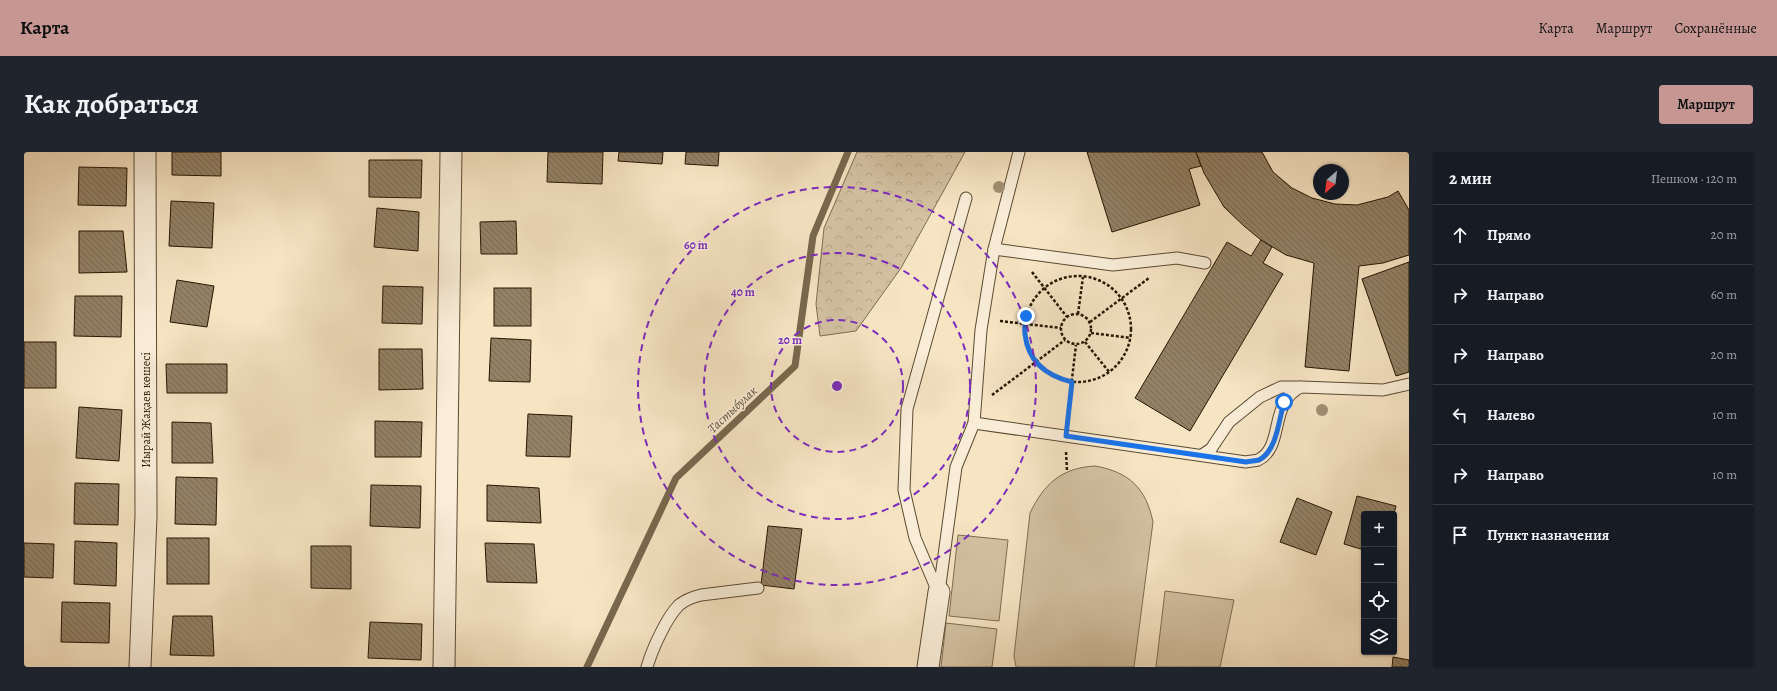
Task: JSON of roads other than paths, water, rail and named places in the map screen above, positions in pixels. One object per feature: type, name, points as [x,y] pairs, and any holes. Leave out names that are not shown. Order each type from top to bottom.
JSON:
[{"type":"street","name":"Иырай Жақаев көшесі","points":[[140,667],[146,516],[144,152]]},
{"type":"street","points":[[444,667],[452,152]]},
{"type":"street","points":[[928,667],[939,592]]},
{"type":"lane","points":[[939,592],[956,467],[974,423],[982,319],[994,249],[1019,152]]},
{"type":"lane","points":[[939,592],[915,538],[904,490],[907,410],[966,198]]},
{"type":"lane","points":[[994,249],[1113,265],[1177,258],[1205,263]]},
{"type":"lane","points":[[1202,455],[1211,449],[1229,422],[1260,397],[1281,387],[1383,390],[1409,384]]},
{"type":"lane","points":[[974,423],[1246,462],[1258,460],[1268,452],[1273,442],[1284,402],[1291,392],[1301,387]]},
{"type":"lane","points":[[647,667],[651,653],[664,627],[678,606],[682,603],[701,595],[758,588]]},
{"type":"waterway","name":"Тастыбулак","points":[[587,667],[676,478],[795,366],[813,236],[848,152]]}]
